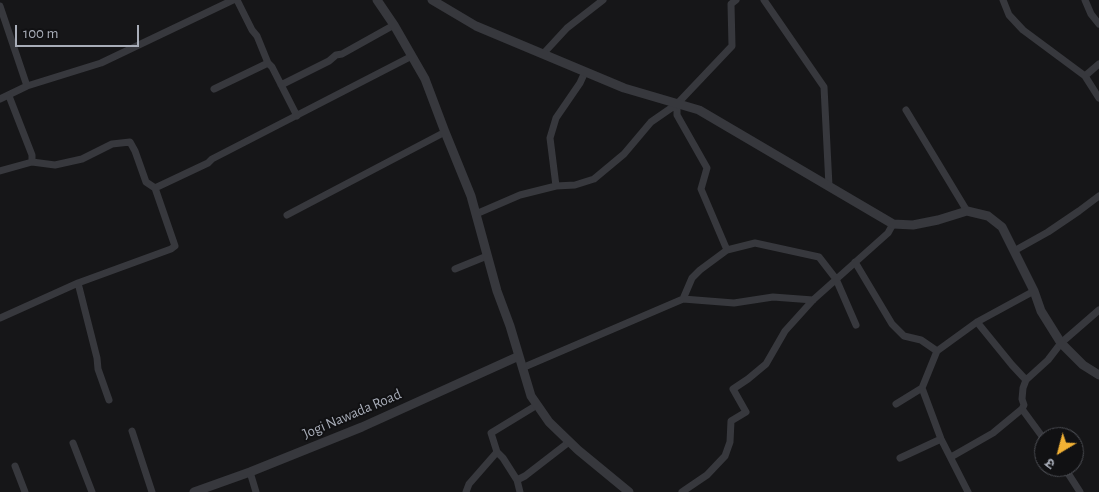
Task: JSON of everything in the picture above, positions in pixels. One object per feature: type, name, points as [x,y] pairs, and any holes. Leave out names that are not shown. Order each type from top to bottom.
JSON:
[{"type":"street","points":[[0,99],[27,86],[101,63],[235,0],[257,36],[268,63],[272,67],[297,116]]},
{"type":"street","points":[[377,0],[425,78],[471,196],[497,291],[510,326],[531,396],[549,422],[569,442],[628,492]]},
{"type":"street","points":[[432,0],[476,26],[624,88],[699,110],[893,224],[913,225],[967,211],[988,216],[1002,227],[1034,291],[1041,311],[1061,343],[1083,365],[1099,375]]},
{"type":"street","points":[[542,54],[567,28],[602,0]]},
{"type":"street","points":[[476,214],[520,195],[556,186],[575,185],[594,179],[624,154],[651,122],[677,104],[732,46],[731,4],[736,0]]},
{"type":"street","points":[[764,0],[824,87],[829,186]]},
{"type":"street","points":[[1003,0],[1009,15],[1023,30],[1085,76],[1099,98]]},
{"type":"street","points":[[1085,0],[1091,14],[1099,24]]},
{"type":"street","points":[[0,6],[27,86]]},
{"type":"street","points":[[281,85],[394,25]]},
{"type":"street","points":[[155,188],[208,163],[212,159],[412,56]]},
{"type":"street","points":[[214,89],[268,63]]},
{"type":"street","points":[[1085,76],[1099,64]]},
{"type":"street","points":[[556,186],[550,138],[556,118],[586,72]]},
{"type":"street","points":[[9,96],[32,155],[32,162]]},
{"type":"street","points":[[677,104],[677,114],[707,168],[701,189],[727,250]]},
{"type":"street","points":[[906,110],[967,211]]},
{"type":"street","points":[[287,215],[445,132]]},
{"type":"street","points":[[0,171],[32,162],[55,165],[82,160],[112,144],[130,142],[146,182],[155,188],[175,246],[78,283],[0,318]]},
{"type":"street","points":[[1014,252],[1048,232],[1099,196]]},
{"type":"street","points":[[682,492],[707,475],[725,456],[730,442],[731,421],[746,412],[733,389],[766,364],[785,331],[813,300],[888,233],[893,224]]},
{"type":"street","points":[[683,299],[692,278],[700,270],[727,250],[755,244],[819,257],[836,279],[856,325]]},
{"type":"street","points":[[454,270],[487,256]]},
{"type":"street","points":[[855,262],[892,324],[904,336],[921,340],[937,352]]},
{"type":"street","points":[[78,283],[97,358],[98,369],[110,400]]},
{"type":"street","points":[[896,404],[922,388],[937,352],[977,322],[1034,291]]},
{"type":"street","points":[[522,368],[683,299],[734,303],[773,297],[813,300]]},
{"type":"street","points":[[951,458],[993,433],[1022,408],[1024,405],[1022,399],[1023,388],[1026,380],[1048,360],[1061,343],[1099,310]]},
{"type":"street","points":[[977,322],[1026,380]]},
{"type":"street","name":"Jogi Nawada Road","points":[[194,492],[250,472],[362,427],[519,356]]},
{"type":"street","points":[[922,388],[941,439],[968,492]]},
{"type":"street","points":[[520,492],[517,480],[497,452],[491,432],[537,405]]},
{"type":"street","points":[[1022,408],[1035,427]]},
{"type":"street","points":[[132,431],[152,492]]},
{"type":"street","points":[[900,458],[941,439]]},
{"type":"street","points":[[517,480],[569,442]]},
{"type":"street","points":[[73,443],[92,492]]},
{"type":"street","points":[[466,492],[469,484],[497,452]]},
{"type":"street","points":[[15,466],[25,492]]},
{"type":"street","points":[[250,472],[256,492]]},
{"type":"street","points":[[1070,477],[1080,492]]}]
